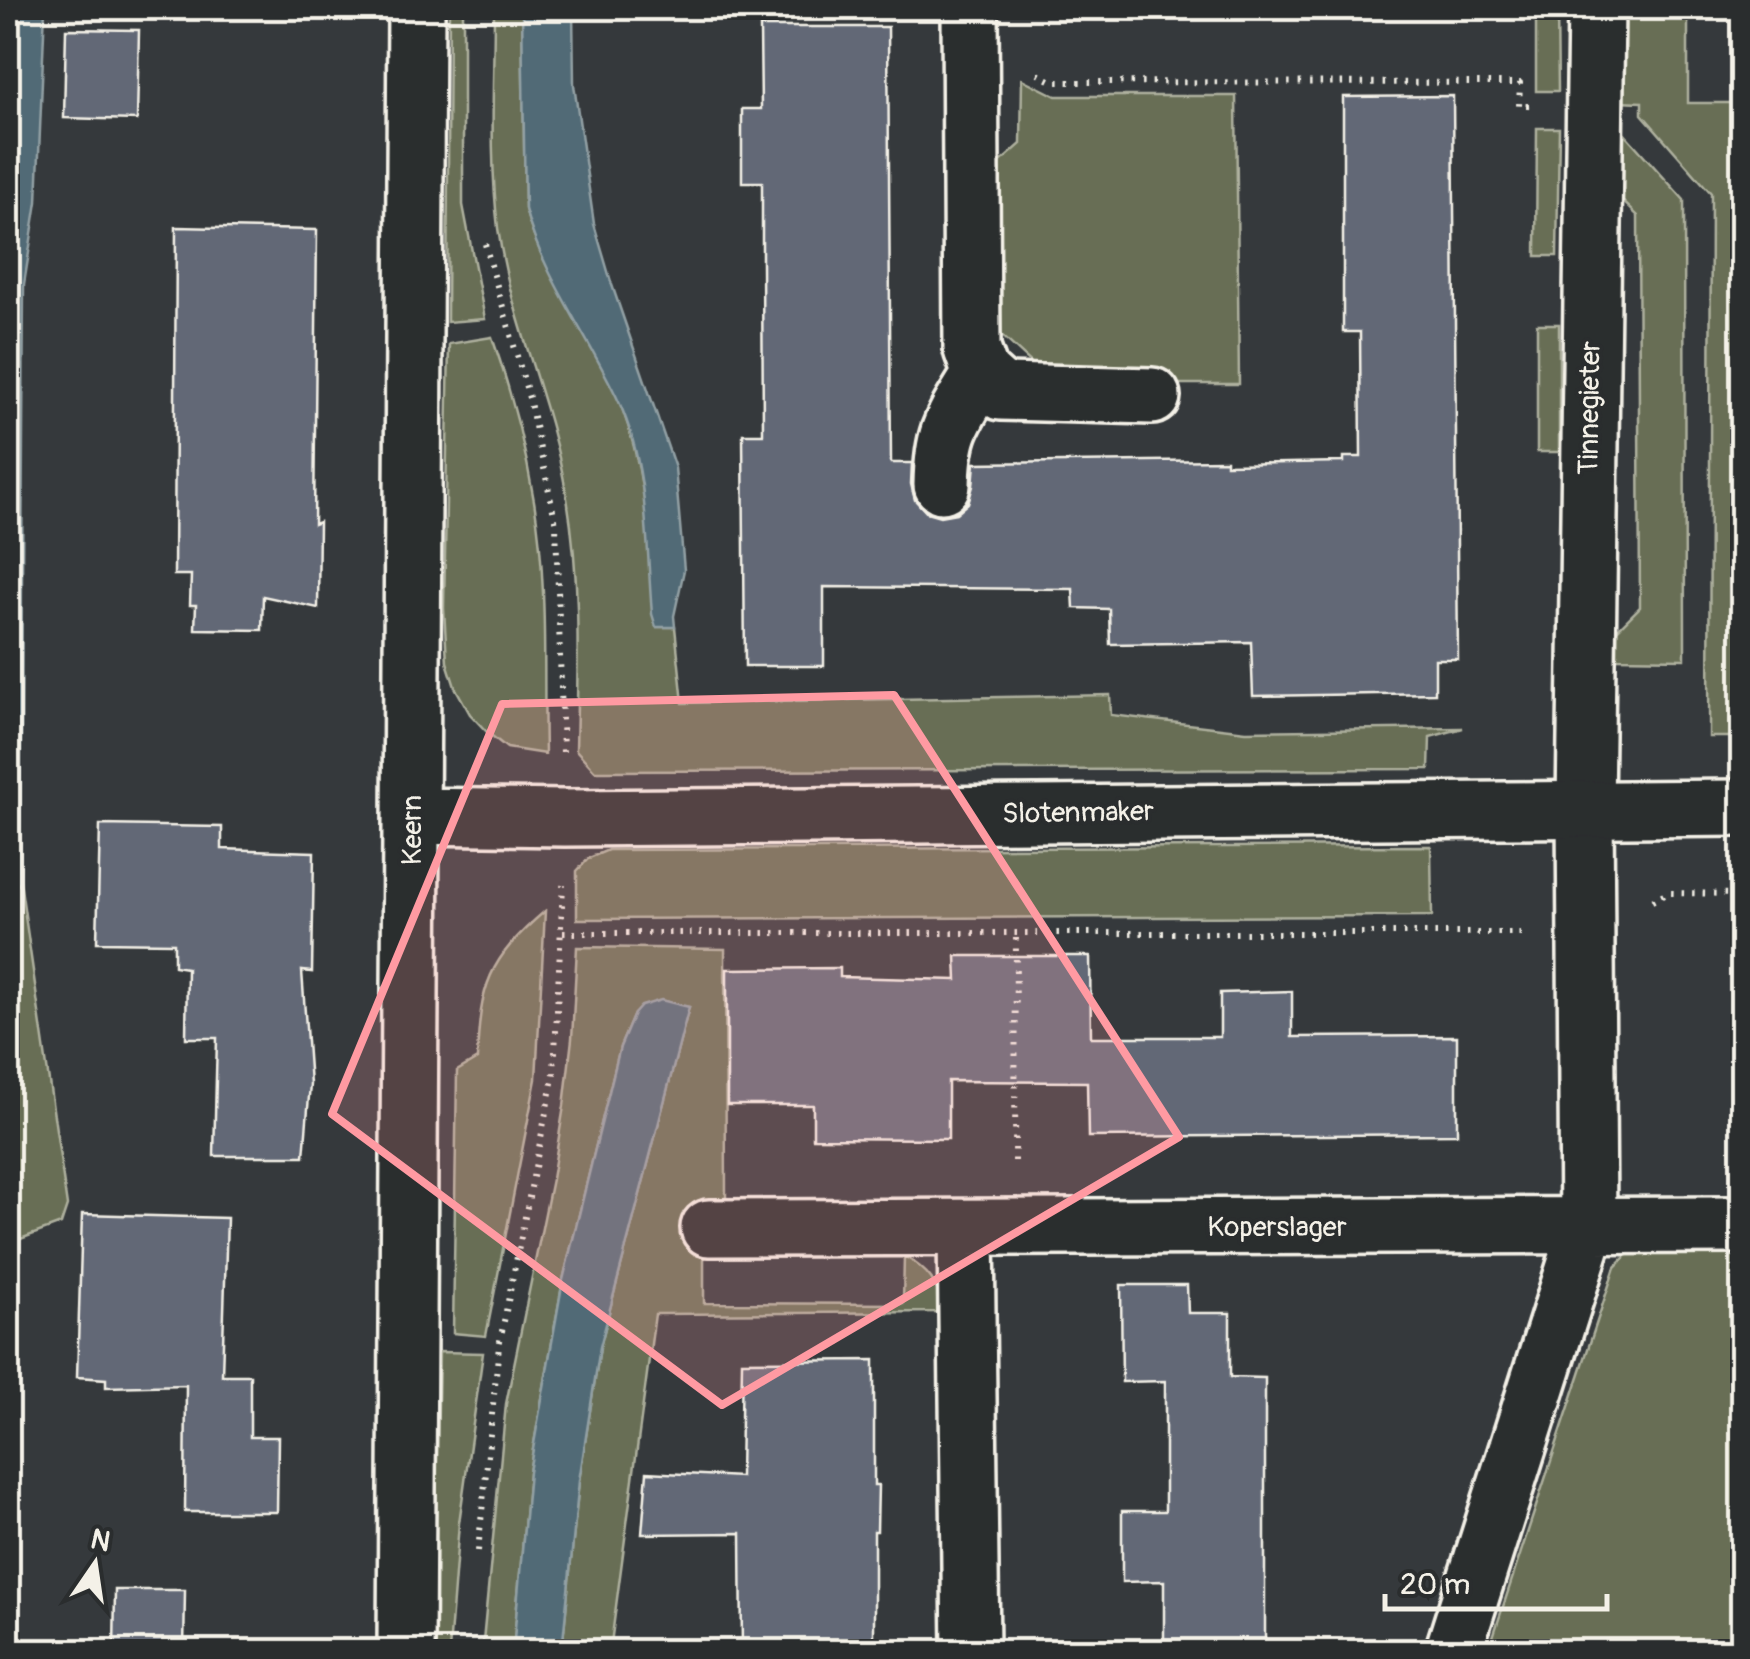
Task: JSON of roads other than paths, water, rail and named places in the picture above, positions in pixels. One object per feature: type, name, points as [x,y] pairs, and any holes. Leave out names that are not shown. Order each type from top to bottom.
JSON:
[{"type":"street","name":"Keern","points":[[406,1652],[416,8]]},
{"type":"street","name":"Tinnegieter","points":[[1585,808],[1596,8]]},
{"type":"street","points":[[970,24],[972,349],[981,374],[1001,392],[1152,396]]},
{"type":"street","points":[[942,485],[948,428],[981,374]]},
{"type":"street","points":[[1453,1652],[1588,1226],[1585,808]]},
{"type":"street","name":"Slotenmaker","points":[[412,816],[1742,808]]},
{"type":"street","name":"Koperslager","points":[[710,1228],[1742,1225]]},
{"type":"street","points":[[971,1652],[991,1229]]},
{"type":"water","points":[[8,8],[45,8],[37,202],[24,284],[20,881],[8,899]]},
{"type":"water","points":[[522,8],[573,8],[574,85],[594,224],[675,468],[684,570],[675,627],[656,627],[652,614],[641,479],[629,427],[543,260],[525,209]]},
{"type":"water","points":[[661,1000],[689,1007],[600,1347],[579,1481],[562,1651],[513,1651],[529,1472],[563,1280],[620,1047],[634,1014],[641,1006]]}]
